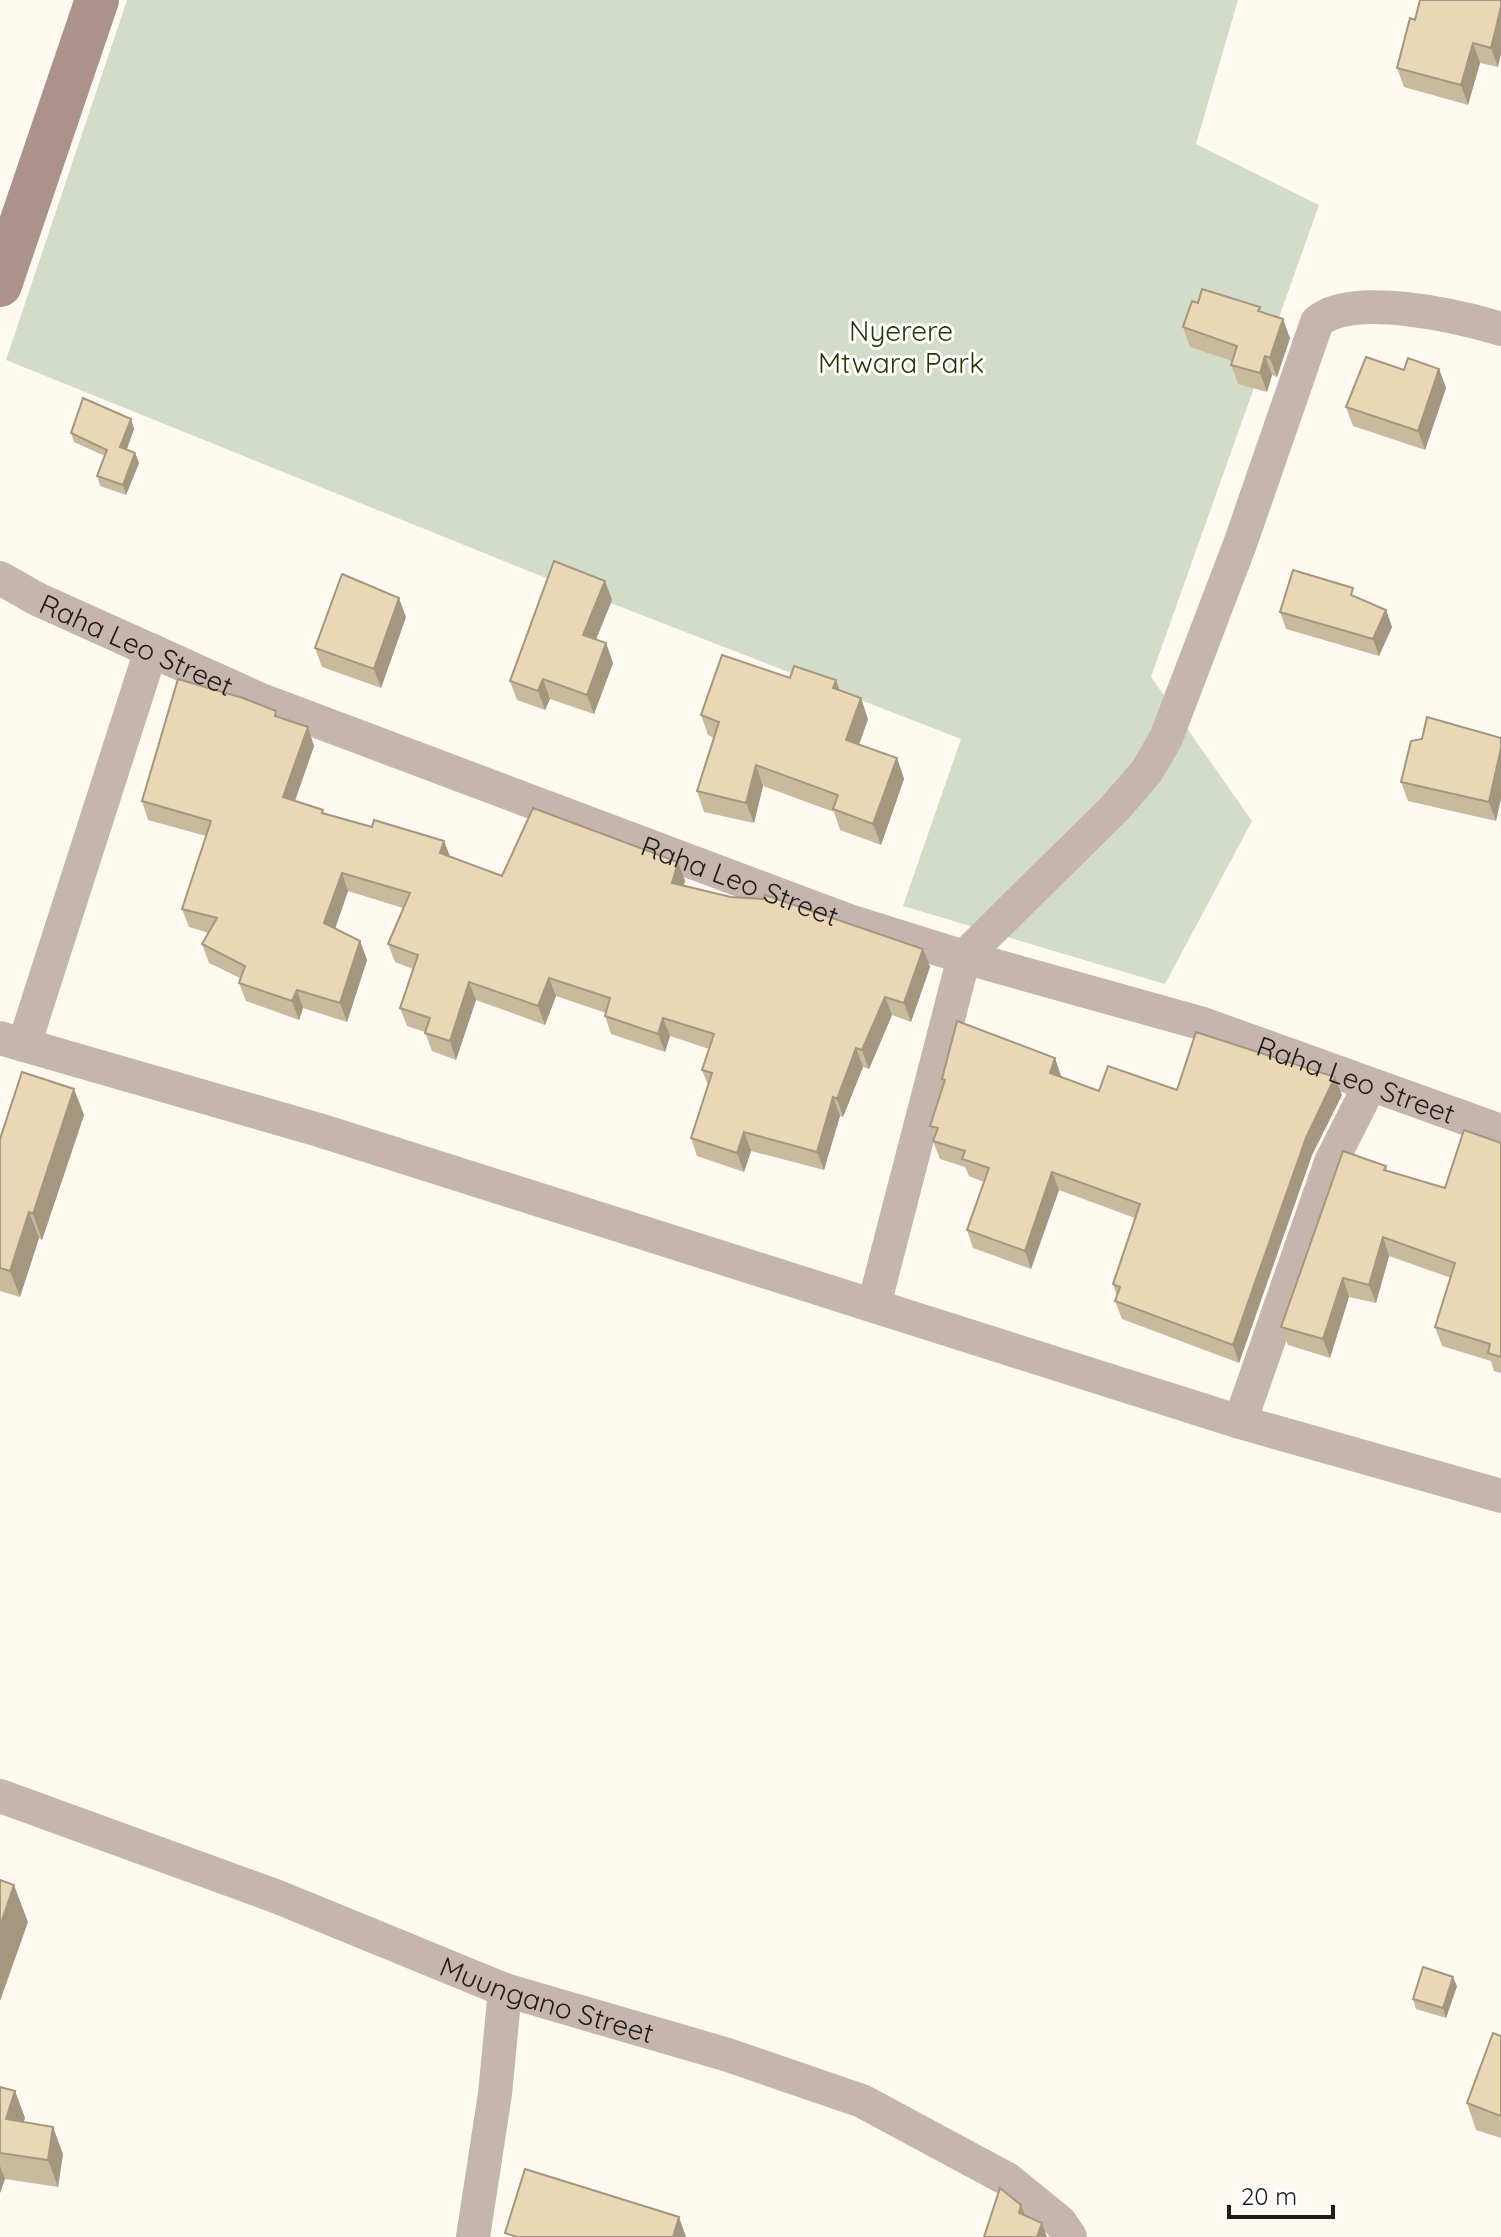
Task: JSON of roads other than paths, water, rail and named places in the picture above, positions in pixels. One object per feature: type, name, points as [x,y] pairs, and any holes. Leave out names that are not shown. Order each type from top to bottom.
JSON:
[{"type":"street","points":[[0,285],[97,0]]},
{"type":"street","points":[[874,1305],[964,957],[1114,809],[1147,771],[1166,738],[1240,544],[1317,322],[1327,313],[1362,307],[1416,312],[1501,329]]},
{"type":"street","name":"Raha Leo Street","points":[[0,578],[37,599],[261,700],[849,921],[964,957],[1200,1023],[1501,1131]]},
{"type":"street","points":[[151,650],[12,1042],[319,1130],[1240,1422],[1501,1496]]},
{"type":"street","points":[[1240,1422],[1331,1162],[1370,1085]]},
{"type":"street","name":"Muungano Street","points":[[0,1796],[278,1897],[505,1990],[728,2055],[862,2101],[1007,2179],[1060,2222],[1070,2237]]},
{"type":"street","points":[[473,2237],[495,2094],[505,1990]]},
{"type":"park label","name":"Nyerere Mtwara Park","points":[[901,346]]}]
